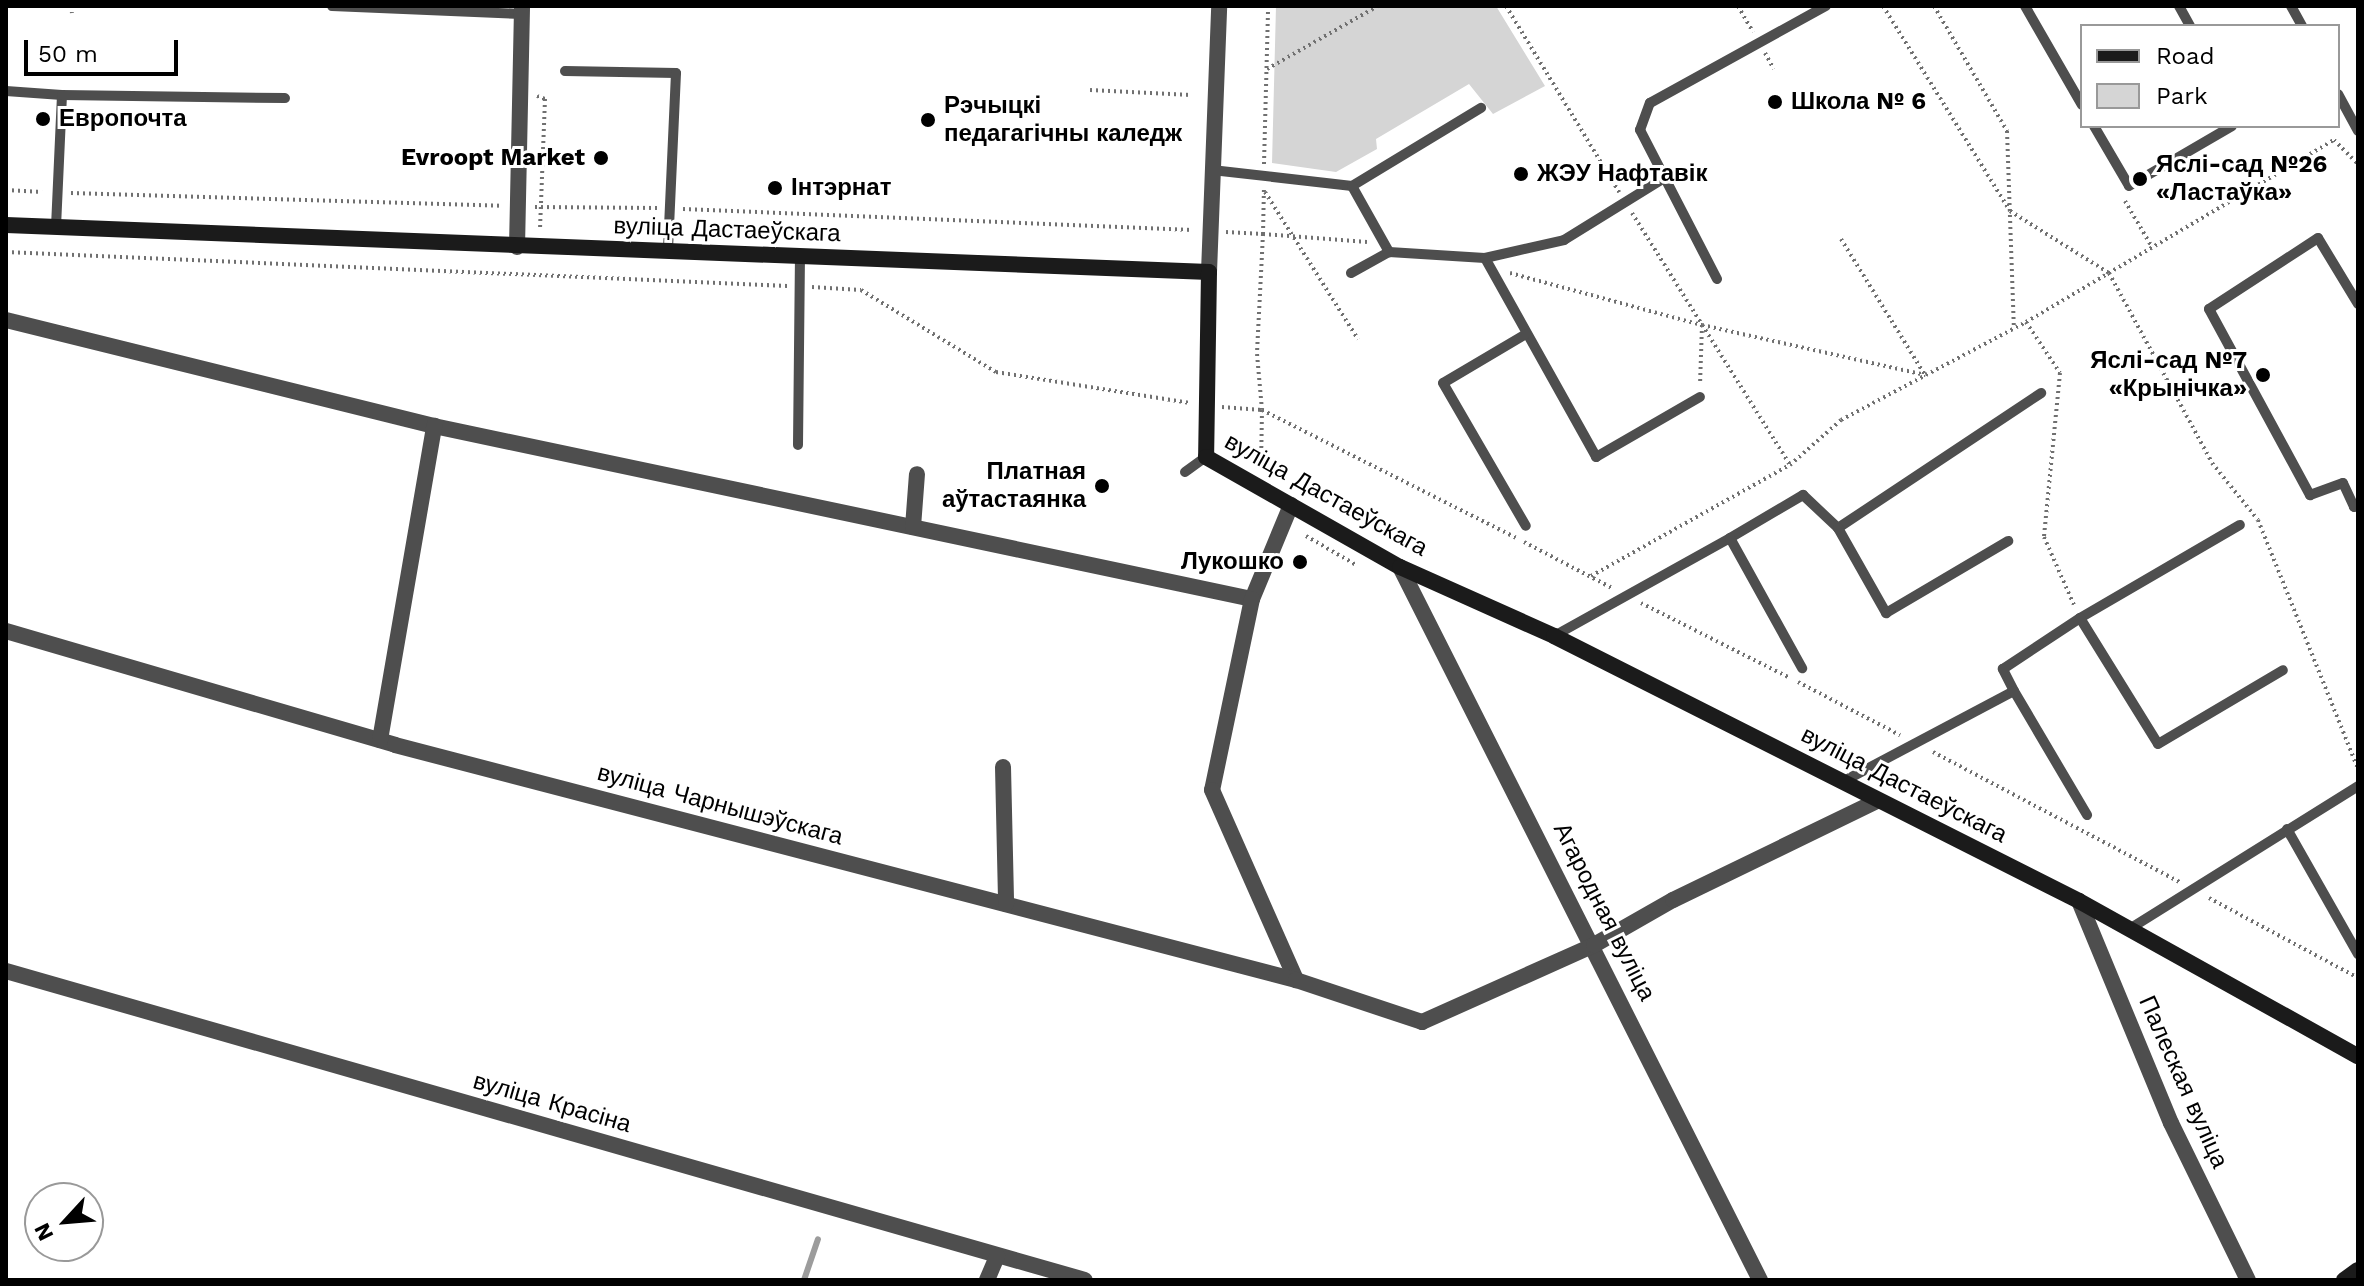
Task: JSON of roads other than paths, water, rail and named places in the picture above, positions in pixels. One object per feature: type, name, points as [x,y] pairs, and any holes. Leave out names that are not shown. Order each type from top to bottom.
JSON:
[{"type":"street","points":[[1209,272],[1219,6]]},
{"type":"street","points":[[517,247],[522,10]]},
{"type":"street","name":"вуліца Дастаеўскага","points":[[6,225],[1209,272],[1206,457],[1260,488],[1289,510],[1400,567],[1554,636],[2131,928],[2358,1056]]},
{"type":"street","points":[[6,320],[434,426],[1252,599]]},
{"type":"street","points":[[380,740],[434,426]]},
{"type":"street","points":[[913,527],[917,474]]},
{"type":"street","points":[[1289,510],[1252,599],[1212,790],[1296,980]]},
{"type":"street","name":"Агародная вуліца","points":[[1400,567],[1594,945],[1760,1280]]},
{"type":"street","name":"вуліца Чарнышэўскага","points":[[6,631],[380,740],[1296,980],[1422,1022],[1594,945]]},
{"type":"street","points":[[1003,767],[1006,904]]},
{"type":"street","points":[[1594,945],[1673,900],[1877,801]]},
{"type":"street","name":"Палеская вуліца","points":[[2079,901],[2171,1123],[2248,1280]]},
{"type":"street","name":"вуліца Красіна","points":[[6,971],[1085,1280]]},
{"type":"street","points":[[987,1280],[997,1256]]},
{"type":"street","points":[[2344,1280],[2358,1270]]},
{"type":"lane","points":[[332,6],[522,10]]},
{"type":"lane","points":[[1717,279],[1661,180],[1640,130],[1650,103],[1826,6]]},
{"type":"lane","points":[[2025,6],[2080,102]]},
{"type":"lane","points":[[2179,6],[2189,24]]},
{"type":"lane","points":[[2291,6],[2301,24]]},
{"type":"lane","points":[[565,71],[676,73],[668,251]]},
{"type":"lane","points":[[6,91],[62,95],[285,98]]},
{"type":"lane","points":[[56,227],[62,95]]},
{"type":"lane","points":[[2340,98],[2358,131]]},
{"type":"lane","points":[[1212,170],[1352,186],[1481,108]]},
{"type":"lane","points":[[2095,128],[2129,186],[2229,128]]},
{"type":"lane","points":[[1351,273],[1389,252],[1485,258],[1564,240],[1661,180]]},
{"type":"lane","points":[[1352,186],[1389,252]]},
{"type":"lane","points":[[2358,304],[2318,238],[2209,309],[2310,495],[2343,483],[2354,507],[2358,505]]},
{"type":"lane","points":[[798,445],[800,258]]},
{"type":"lane","points":[[1485,258],[1596,457],[1700,397]]},
{"type":"lane","points":[[1526,334],[1443,383],[1526,526]]},
{"type":"lane","points":[[1838,528],[2041,393]]},
{"type":"lane","points":[[1185,472],[1206,457]]},
{"type":"lane","points":[[1554,636],[1803,495],[1838,528],[1886,613],[2008,541]]},
{"type":"lane","points":[[2087,815],[2003,669],[2080,618],[2240,525]]},
{"type":"lane","points":[[1730,538],[1802,668]]},
{"type":"lane","points":[[2080,618],[2158,744],[2283,670]]},
{"type":"lane","points":[[1844,781],[2014,691]]},
{"type":"lane","points":[[2131,928],[2358,786]]},
{"type":"lane","points":[[2287,829],[2358,954]]},
{"type":"waterway","points":[[804,1280],[818,1239]]},
{"type":"place","name":"Школа № 6","points":[[1775,102]]},
{"type":"place","name":"Европочта","points":[[43,119]]},
{"type":"place","name":"Рэчыцкі педагагічны каледж","points":[[928,120]]},
{"type":"place","name":"Evroopt Market","points":[[601,158]]},
{"type":"place","name":"ЖЭУ Нафтавік","points":[[1521,174]]},
{"type":"place","name":"Яслі-сад №26 «Ластаўка»","points":[[2140,179]]},
{"type":"place","name":"Інтэрнат","points":[[775,188]]},
{"type":"place","name":"Яслі-сад №7 «Крынічка»","points":[[2263,375]]},
{"type":"place","name":"Платная аўтастаянка","points":[[1102,486]]},
{"type":"place","name":"Лукошко","points":[[1300,562]]}]
